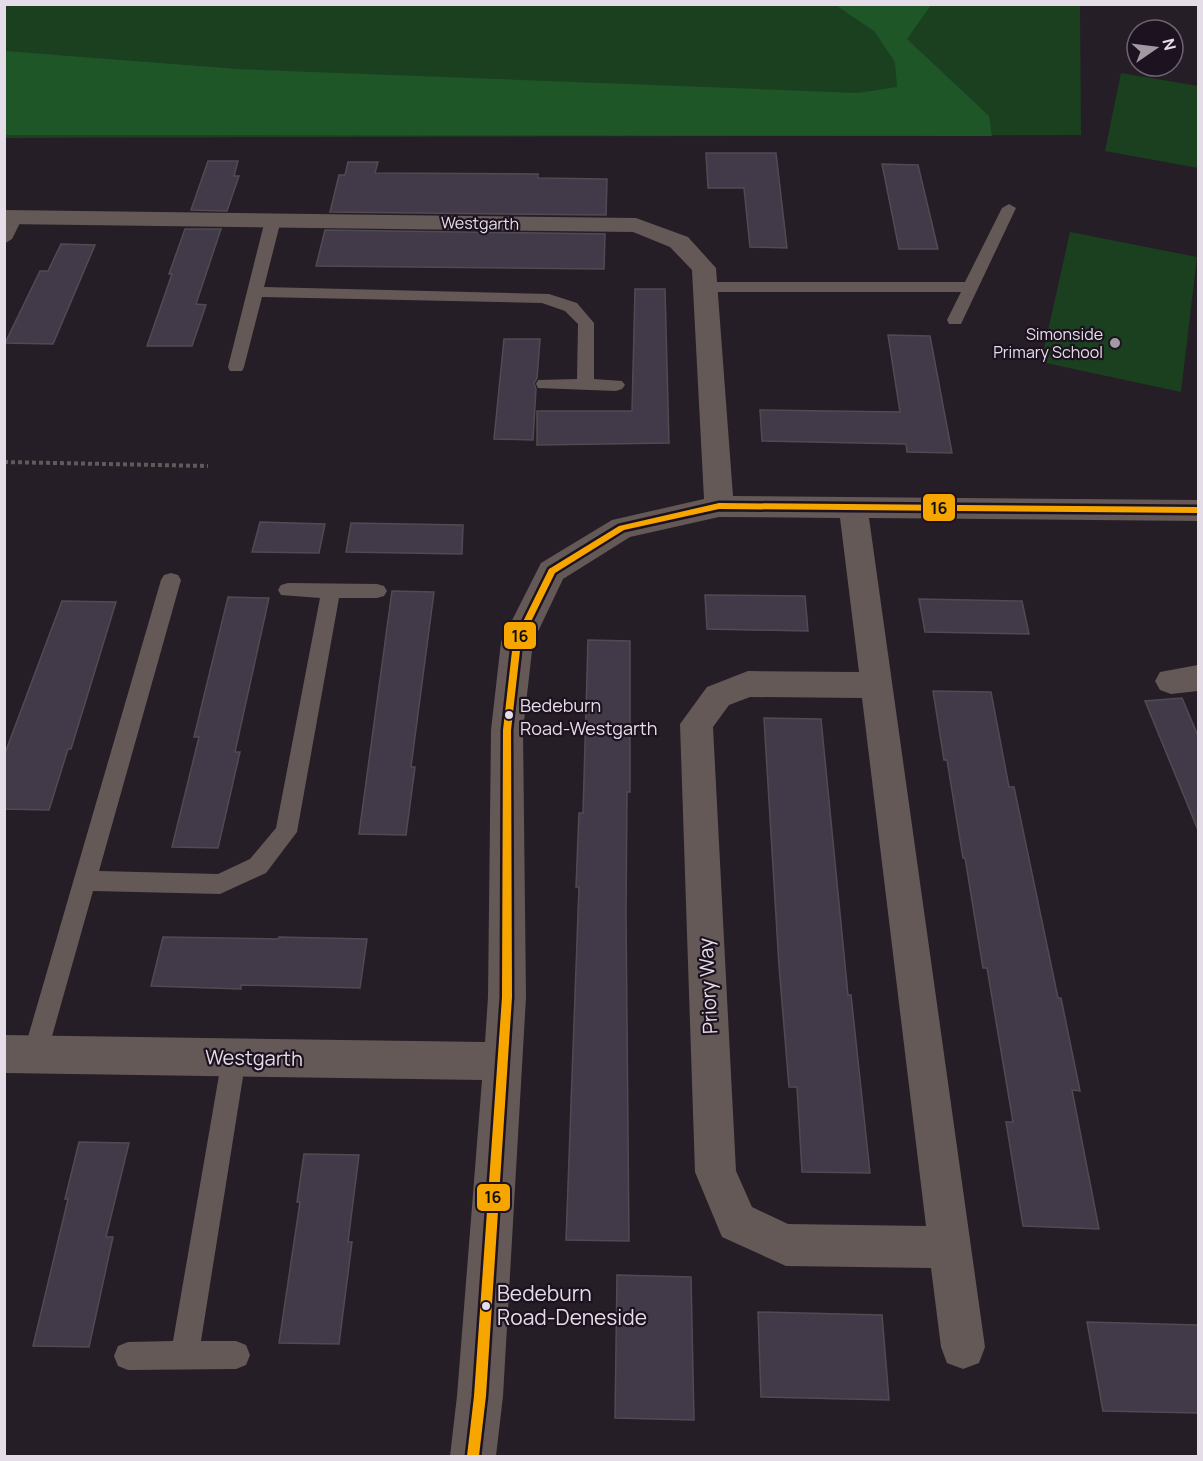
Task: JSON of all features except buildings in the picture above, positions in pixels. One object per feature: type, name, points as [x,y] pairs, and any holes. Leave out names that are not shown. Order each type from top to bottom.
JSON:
[{"type":"street","name":"Westgarth","points":[[8,224],[273,220],[636,225],[679,242],[704,268],[719,506]]},
{"type":"street","points":[[473,1456],[507,997],[507,729],[517,642],[552,572],[622,528],[719,506],[1198,510]]},
{"type":"street","points":[[853,507],[963,1347]]},
{"type":"street","name":"Priory Way","points":[[876,685],[748,684],[718,696],[696,724],[716,1172],[737,1222],[786,1245],[950,1246]]},
{"type":"street","name":"Westgarth","points":[[20,1054],[503,1061]]},
{"type":"lane","points":[[955,320],[1009,208]]},
{"type":"lane","points":[[236,367],[273,220]]},
{"type":"lane","points":[[705,287],[971,287]]},
{"type":"lane","points":[[255,292],[543,298],[571,306],[586,324],[585,384]]},
{"type":"lane","points":[[544,384],[615,385]]},
{"type":"lane","points":[[20,1054],[84,881],[171,580]]},
{"type":"lane","points":[[288,590],[376,591]]},
{"type":"lane","points":[[84,881],[220,884],[258,866],[286,832],[331,591]]},
{"type":"lane","points":[[185,1356],[234,1058]]},
{"type":"lane","points":[[128,1356],[236,1355]]},
{"type":"path","points":[[4,462],[208,466]]},
{"type":"green space","points":[[4,5],[1080,5],[1081,135],[5,138]]},
{"type":"green space","points":[[710,5],[931,5],[907,39],[989,116],[992,136],[5,135],[5,51],[237,69],[858,93],[897,87],[895,62],[874,31],[837,6]]},
{"type":"green space","points":[[1121,73],[1125,74],[1125,78],[1151,78],[1198,86],[1198,168],[1105,151]]},
{"type":"green space","points":[[1070,232],[1197,257],[1181,392],[1041,362]]},
{"type":"transit line","name":"16","points":[[473,1456],[480,1396],[507,997],[507,730],[517,642],[552,571],[622,528],[719,506],[1198,510]]},
{"type":"place","name":"Simonside Primary School","points":[[1115,343]]},
{"type":"place","name":"Bedeburn Road-Westgarth","points":[[509,715]]},
{"type":"place","name":"Bedeburn Road-Deneside","points":[[486,1306]]}]
